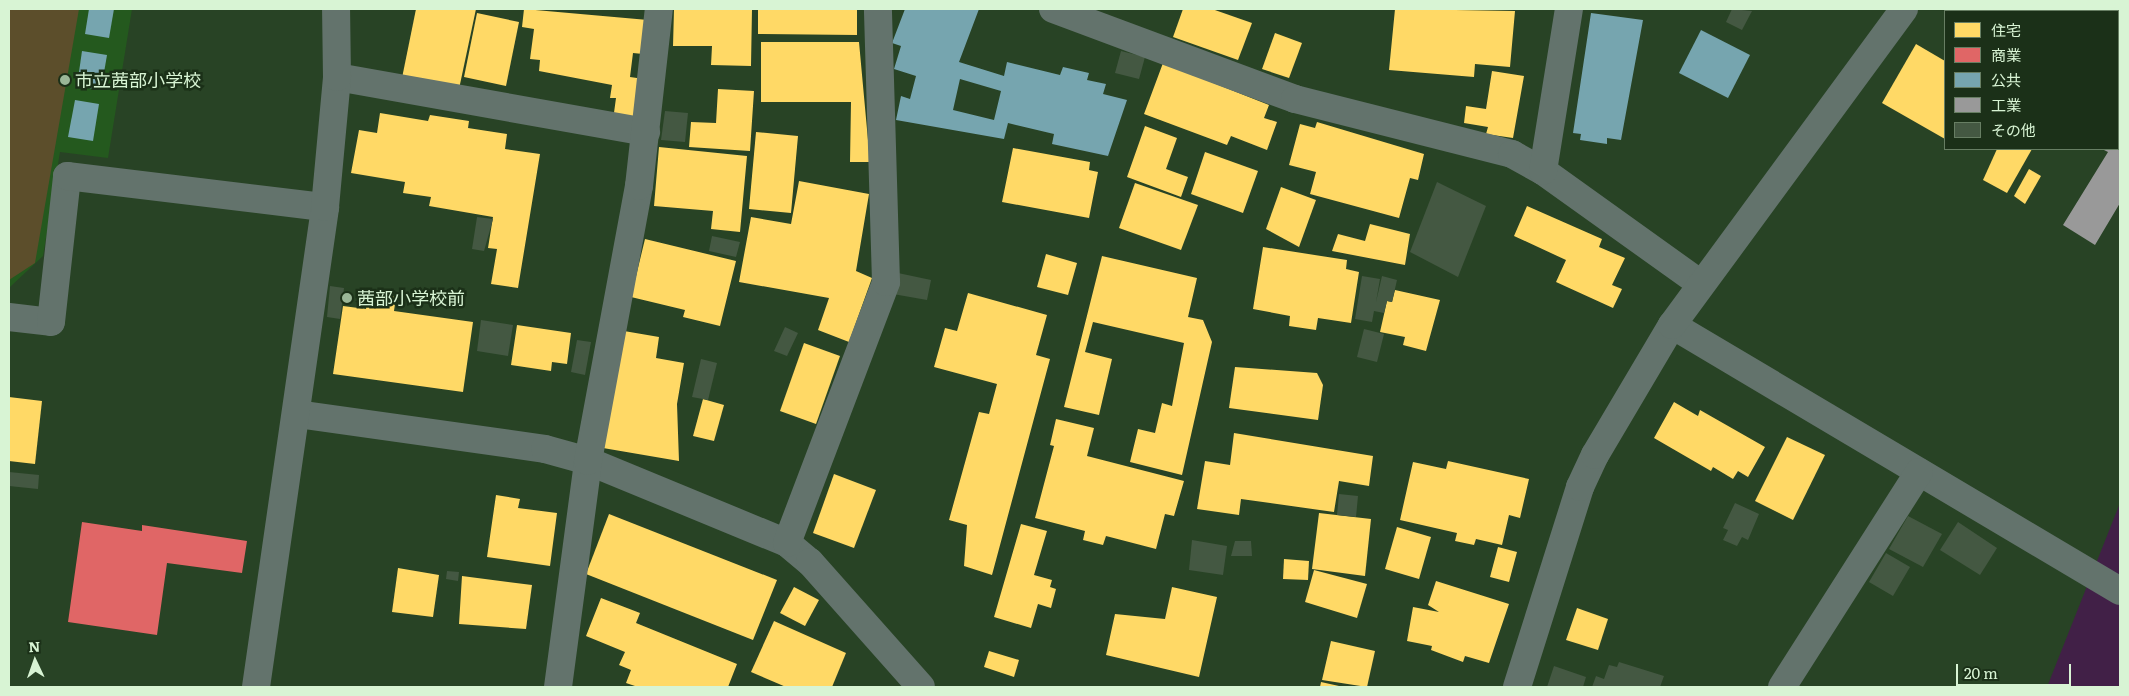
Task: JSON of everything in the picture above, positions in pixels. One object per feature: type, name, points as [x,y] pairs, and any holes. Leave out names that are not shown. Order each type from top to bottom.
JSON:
[{"type":"street","points":[[256,687],[297,414],[325,207],[337,77],[336,9]]},
{"type":"street","points":[[558,687],[588,461],[646,132],[659,9]]},
{"type":"street","points":[[787,543],[886,282],[878,9]]},
{"type":"street","points":[[1053,9],[1295,99],[1512,154],[1543,170],[1701,284]]},
{"type":"street","points":[[1543,170],[1569,9]]},
{"type":"street","points":[[1518,687],[1580,487],[1672,325],[1904,9]]},
{"type":"street","points":[[337,77],[646,132]]},
{"type":"street","points":[[9,317],[51,322],[67,176],[325,207]]},
{"type":"street","points":[[1672,325],[2120,591]]},
{"type":"street","points":[[297,414],[545,449],[588,461],[787,543],[810,562],[921,687]]},
{"type":"street","points":[[1782,687],[1919,472]]},
{"type":"shaded area","name":"市立茜部小学校","points":[[9,9],[132,9],[108,158],[60,152],[43,256],[10,287]]},
{"type":"shaded area","points":[[9,9],[79,9],[35,263],[9,280]]},
{"type":"shaded area","points":[[2120,503],[2120,687],[2047,687]]},
{"type":"building: 住宅","points":[[416,9],[476,9],[459,89],[402,78]]},
{"type":"building: 住宅","points":[[524,9],[648,20],[643,54],[633,53],[630,77],[644,79],[638,123],[613,120],[616,98],[610,98],[612,85],[539,71],[540,60],[530,59],[534,29],[522,27]]},
{"type":"building: 住宅","points":[[674,9],[752,9],[751,66],[711,65],[712,46],[673,46]]},
{"type":"building: 住宅","points":[[758,9],[857,9],[857,35],[758,34]]},
{"type":"building: 住宅","points":[[1183,9],[1212,9],[1252,23],[1238,60],[1173,37]]},
{"type":"building: 住宅","points":[[1395,9],[1515,11],[1510,67],[1475,64],[1474,77],[1389,70]]},
{"type":"building: 住宅","points":[[477,13],[519,22],[506,86],[464,77]]},
{"type":"building: 住宅","points":[[1275,33],[1302,43],[1289,78],[1262,69]]},
{"type":"building: 住宅","points":[[761,42],[859,42],[870,162],[850,162],[851,102],[761,102]]},
{"type":"building: 住宅","points":[[1916,44],[1944,60],[1944,138],[1882,103]]},
{"type":"building: 住宅","points":[[1163,63],[1269,105],[1264,118],[1277,122],[1267,150],[1231,136],[1227,145],[1144,114]]},
{"type":"building: 住宅","points":[[1492,71],[1524,76],[1513,138],[1486,134],[1488,127],[1464,123],[1466,106],[1486,109]]},
{"type":"building: 住宅","points":[[718,89],[754,91],[750,151],[689,147],[691,122],[716,123]]},
{"type":"building: 住宅","points":[[380,113],[428,121],[430,115],[469,121],[468,128],[507,134],[505,149],[540,154],[518,288],[491,284],[497,249],[488,248],[493,217],[429,206],[431,197],[403,193],[405,182],[351,173],[359,130],[377,133]]},
{"type":"building: 住宅","points":[[1317,122],[1424,154],[1418,180],[1410,178],[1399,218],[1310,194],[1316,172],[1289,165],[1300,124],[1315,128]]},
{"type":"building: 住宅","points":[[1145,126],[1177,138],[1166,169],[1188,177],[1181,197],[1127,177]]},
{"type":"building: 住宅","points":[[756,132],[798,136],[791,213],[749,209]]},
{"type":"building: 住宅","points":[[659,147],[747,156],[740,232],[711,229],[713,211],[654,206]]},
{"type":"building: 住宅","points":[[1013,148],[1090,162],[1089,170],[1098,172],[1089,218],[1002,202]]},
{"type":"building: 住宅","points":[[1997,150],[2031,150],[2007,193],[1983,180]]},
{"type":"building: 住宅","points":[[1205,152],[1258,171],[1243,213],[1191,194]]},
{"type":"building: 住宅","points":[[2029,169],[2041,176],[2025,204],[2014,196]]},
{"type":"building: 住宅","points":[[799,181],[869,194],[856,271],[872,278],[849,342],[818,330],[829,298],[739,282],[751,217],[791,224]]},
{"type":"building: 住宅","points":[[1135,183],[1198,205],[1181,250],[1119,228]]},
{"type":"building: 住宅","points":[[1281,187],[1316,200],[1299,247],[1266,229]]},
{"type":"building: 住宅","points":[[1527,206],[1602,239],[1599,247],[1625,258],[1612,285],[1622,289],[1613,308],[1556,282],[1566,260],[1514,236]]},
{"type":"building: 住宅","points":[[1370,224],[1410,234],[1405,265],[1332,251],[1338,234],[1365,241]]},
{"type":"building: 住宅","points":[[645,239],[736,261],[720,326],[683,317],[685,310],[631,297]]},
{"type":"building: 住宅","points":[[1263,247],[1347,260],[1346,269],[1359,272],[1351,323],[1318,318],[1316,330],[1289,326],[1290,316],[1253,309]]},
{"type":"building: 住宅","points":[[1046,254],[1077,263],[1068,295],[1037,287]]},
{"type":"building: 住宅","points":[[1102,256],[1197,278],[1188,317],[1203,320],[1212,342],[1182,475],[1130,462],[1138,429],[1155,433],[1162,403],[1172,406],[1184,343],[1093,322],[1085,352],[1112,359],[1099,415],[1064,407]]},
{"type":"building: 住宅","points":[[1395,290],[1440,300],[1426,351],[1403,345],[1405,337],[1380,332],[1387,301],[1392,302]]},
{"type":"building: 住宅","points":[[368,292],[396,297],[394,311],[473,322],[463,392],[333,374],[343,306],[366,309]]},
{"type":"building: 住宅","points":[[968,293],[1047,315],[1036,355],[1050,359],[992,575],[964,566],[967,525],[949,520],[979,412],[989,414],[997,384],[934,367],[945,328],[957,331]]},
{"type":"building: 住宅","points":[[517,325],[571,333],[567,364],[552,362],[551,371],[511,365]]},
{"type":"building: 住宅","points":[[624,331],[659,337],[656,358],[684,363],[677,404],[679,461],[603,448]]},
{"type":"building: 住宅","points":[[804,343],[840,356],[816,424],[780,411]]},
{"type":"building: 住宅","points":[[1235,367],[1317,373],[1323,385],[1318,420],[1229,408]]},
{"type":"building: 住宅","points":[[9,397],[42,401],[35,464],[9,461]]},
{"type":"building: 住宅","points":[[703,399],[724,405],[714,441],[693,436]]},
{"type":"building: 住宅","points":[[1674,402],[1698,416],[1700,410],[1765,447],[1748,477],[1738,471],[1733,479],[1713,467],[1711,471],[1654,438]]},
{"type":"building: 住宅","points":[[1056,419],[1094,428],[1087,456],[1184,481],[1174,516],[1165,514],[1156,549],[1106,536],[1103,545],[1083,540],[1085,531],[1035,518],[1054,446],[1050,445]]},
{"type":"building: 住宅","points":[[1234,433],[1373,456],[1369,486],[1339,481],[1334,512],[1241,499],[1239,515],[1197,509],[1205,461],[1230,465]]},
{"type":"building: 住宅","points":[[1787,437],[1825,455],[1793,520],[1755,501]]},
{"type":"building: 住宅","points":[[1448,461],[1529,479],[1520,518],[1509,515],[1502,545],[1476,539],[1474,545],[1455,541],[1457,533],[1400,520],[1413,462],[1446,469]]},
{"type":"building: 住宅","points":[[834,474],[876,490],[854,548],[813,533]]},
{"type":"building: 住宅","points":[[496,495],[520,499],[518,508],[557,513],[550,566],[487,557]]},
{"type":"building: 住宅","points":[[1319,513],[1371,519],[1365,576],[1312,569]]},
{"type":"building: 住宅","points":[[609,514],[777,580],[753,640],[586,574]]},
{"type":"building: 住宅","points":[[1021,524],[1047,531],[1034,575],[1052,580],[1050,587],[1056,589],[1051,608],[1038,604],[1031,628],[994,617]]},
{"type":"building: 住宅","points":[[1397,527],[1431,537],[1419,579],[1385,569]]},
{"type":"building: 住宅","points":[[1498,547],[1517,552],[1509,582],[1490,577]]},
{"type":"building: 住宅","points":[[1284,559],[1309,561],[1308,580],[1283,579]]},
{"type":"building: 住宅","points":[[398,568],[439,575],[433,617],[392,612]]},
{"type":"building: 住宅","points":[[1314,570],[1367,584],[1357,618],[1305,602]]},
{"type":"building: 住宅","points":[[462,576],[532,585],[526,629],[459,624]]},
{"type":"building: 住宅","points":[[1436,581],[1509,604],[1489,663],[1465,656],[1463,662],[1431,650],[1432,646],[1407,641],[1413,607],[1439,612],[1428,605]]},
{"type":"building: 住宅","points":[[794,587],[819,600],[805,626],[780,613]]},
{"type":"building: 住宅","points":[[1172,587],[1217,597],[1199,677],[1106,655],[1115,614],[1165,619]]},
{"type":"building: 住宅","points":[[601,598],[640,613],[636,623],[737,664],[728,687],[638,687],[626,683],[631,670],[619,665],[625,652],[586,636]]},
{"type":"building: 住宅","points":[[1577,608],[1608,619],[1598,650],[1566,640]]},
{"type":"building: 住宅","points":[[774,621],[846,653],[832,687],[786,687],[751,672]]},
{"type":"building: 住宅","points":[[1331,641],[1375,651],[1367,687],[1322,680]]},
{"type":"building: 住宅","points":[[989,651],[1019,660],[1014,677],[984,667]]},
{"type":"building: 住宅","points":[[1321,682],[1339,686],[1339,687],[1320,687]]},
{"type":"building: 商業","points":[[82,522],[142,531],[142,525],[247,541],[242,573],[167,563],[157,635],[68,622]]},
{"type":"building: 公共","points":[[89,9],[114,9],[109,38],[85,34]]},
{"type":"building: 公共","points":[[905,9],[979,9],[959,62],[1004,76],[1007,62],[1060,75],[1063,67],[1089,73],[1087,80],[1106,84],[1103,94],[1127,100],[1108,156],[1052,144],[1054,134],[1008,123],[1004,139],[896,120],[901,96],[910,99],[916,76],[894,69],[901,46],[892,43]],"holes":[[[960,79],[1001,91],[994,120],[953,110]]]},
{"type":"building: 公共","points":[[1591,13],[1643,20],[1621,140],[1607,138],[1607,144],[1580,140],[1581,134],[1573,133]]},
{"type":"building: 公共","points":[[1701,30],[1750,55],[1728,98],[1679,73]]},
{"type":"building: 公共","points":[[82,51],[107,55],[101,90],[77,86]]},
{"type":"building: 公共","points":[[75,100],[99,104],[93,141],[68,137]]},
{"type":"building: 工業","points":[[1978,9],[2120,9],[2120,203],[2095,245],[2063,225],[2108,152],[2104,150],[2119,150],[2119,10]]},
{"type":"building: その他","points":[[1732,9],[1752,11],[1742,30],[1726,22]]},
{"type":"building: その他","points":[[1121,51],[1145,57],[1139,79],[1115,73]]},
{"type":"building: その他","points":[[665,111],[688,113],[685,142],[661,140]]},
{"type":"building: その他","points":[[1437,182],[1486,206],[1458,277],[1410,252]]},
{"type":"building: その他","points":[[477,217],[493,219],[484,251],[472,249]]},
{"type":"building: その他","points":[[712,236],[740,242],[736,257],[709,251]]},
{"type":"building: その他","points":[[898,273],[931,280],[927,300],[893,294]]},
{"type":"building: その他","points":[[1362,276],[1380,279],[1376,302],[1382,276],[1397,280],[1392,302],[1387,301],[1384,313],[1374,311],[1372,322],[1355,319]]},
{"type":"building: その他","points":[[330,286],[344,288],[340,319],[327,317]]},
{"type":"building: その他","points":[[481,320],[513,325],[508,356],[477,351]]},
{"type":"building: その他","points":[[785,327],[798,333],[787,356],[774,351]]},
{"type":"building: その他","points":[[1364,329],[1384,334],[1377,362],[1357,357]]},
{"type":"building: その他","points":[[577,340],[591,342],[585,375],[571,372]]},
{"type":"building: その他","points":[[701,359],[717,363],[708,400],[692,397]]},
{"type":"building: その他","points":[[9,472],[39,475],[38,489],[9,486]]},
{"type":"building: その他","points":[[1339,494],[1358,496],[1356,517],[1337,515]]},
{"type":"building: その他","points":[[1735,503],[1759,514],[1748,540],[1742,537],[1737,546],[1723,540],[1728,530],[1723,528]]},
{"type":"building: その他","points":[[1908,516],[1942,534],[1923,567],[1889,549]]},
{"type":"building: その他","points":[[1958,522],[1997,548],[1980,575],[1940,550]]},
{"type":"building: その他","points":[[1192,540],[1227,546],[1223,575],[1189,570]]},
{"type":"building: その他","points":[[1235,541],[1251,541],[1252,556],[1231,556]]},
{"type":"building: その他","points":[[1886,553],[1910,567],[1893,596],[1869,582]]},
{"type":"building: その他","points":[[447,571],[459,572],[458,581],[446,579]]},
{"type":"building: その他","points":[[1619,662],[1664,676],[1660,687],[1592,687],[1596,676],[1604,679],[1609,665],[1617,667]]},
{"type":"building: その他","points":[[1554,666],[1586,677],[1583,687],[1547,687]]},
{"type":"place","name":"市立茜部小学校","points":[[65,80]]},
{"type":"place","name":"茜部小学校前","points":[[347,298]]}]
